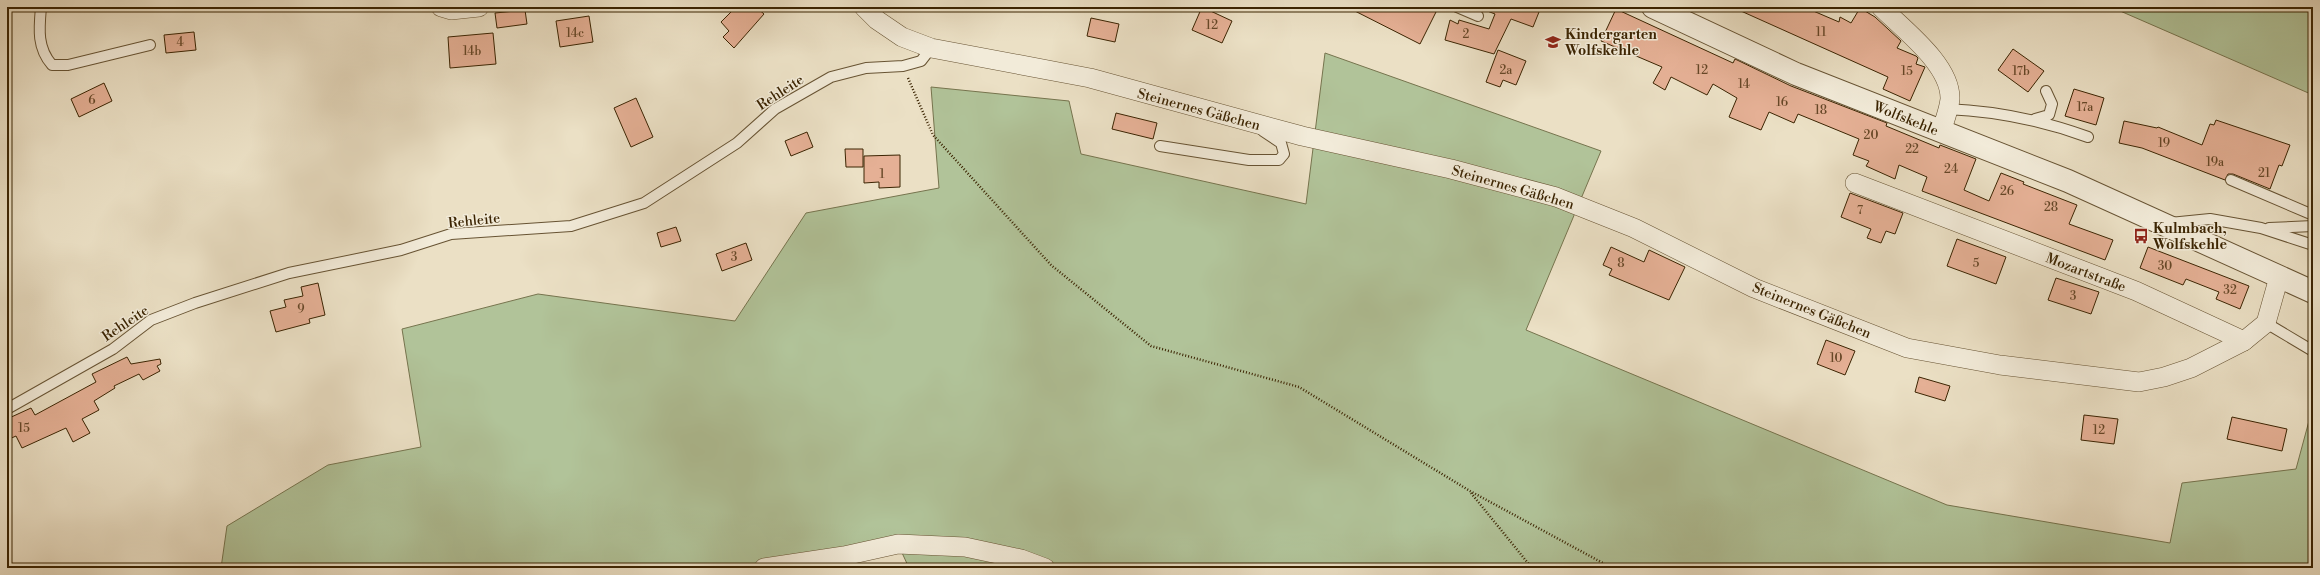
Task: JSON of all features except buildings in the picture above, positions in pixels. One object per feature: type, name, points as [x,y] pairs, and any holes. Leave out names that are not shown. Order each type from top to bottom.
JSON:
[{"type":"street","points":[[441,7],[451,10],[479,7]]},
{"type":"street","name":"Steinernes Gäßchen","points":[[864,7],[877,20],[902,37],[931,48],[1090,78],[1302,136],[1451,170],[1556,197],[1634,228],[1754,288],[1907,348],[2000,365],[2139,382],[2164,377],[2191,368],[2244,341]]},
{"type":"street","name":"Wolfskehle","points":[[1653,7],[1796,74],[2068,181],[2313,292]]},
{"type":"street","points":[[1881,7],[1942,71],[1948,84],[1950,100],[1941,132]]},
{"type":"street","name":"Mozartstraße","points":[[1856,182],[2136,291],[2244,341]]},
{"type":"street","points":[[2244,341],[2266,323],[2278,277]]},
{"type":"street","points":[[764,568],[844,556],[898,544],[965,547],[1021,560],[1045,568]]},
{"type":"lane","points":[[41,7],[40,44],[44,56],[52,65],[68,65],[150,45]]},
{"type":"lane","points":[[1457,7],[1478,16]]},
{"type":"lane","name":"Rehleite","points":[[7,409],[113,349],[151,320],[195,303],[289,273],[401,250],[451,234],[571,226],[644,203],[738,142],[775,109],[831,77],[866,68],[903,66],[921,60],[931,48]]},
{"type":"lane","points":[[2029,119],[2040,119],[2049,115],[2052,104],[2046,91]]},
{"type":"lane","points":[[1947,110],[1976,111],[2029,119],[2051,124],[2088,137]]},
{"type":"lane","points":[[1160,146],[1242,159],[1278,160],[1284,154],[1282,143],[1252,123]]},
{"type":"lane","points":[[2231,180],[2313,214]]},
{"type":"lane","name":"Wolfskehle","points":[[2162,223],[2210,219],[2261,228],[2313,245]]},
{"type":"lane","name":"Wolfskehle","points":[[2261,228],[2313,226]]},
{"type":"lane","points":[[2266,323],[2313,351]]},
{"type":"path","points":[[903,66],[933,135],[1051,265],[1151,346],[1299,387],[1470,491],[1612,568]]},
{"type":"path","points":[[1470,491],[1532,568]]},
{"type":"green space","points":[[2111,7],[2313,7],[2313,95]]},
{"type":"green space","points":[[1325,53],[1601,151],[1526,330],[1947,505],[2170,543],[2182,483],[2296,469],[2313,406],[2313,568],[909,568],[898,544],[764,568],[221,568],[227,526],[328,465],[421,447],[402,329],[538,294],[735,321],[806,213],[939,188],[931,87],[1069,101],[1081,154],[1306,204]]},
{"type":"place","name":"Kindergarten Wolfskehle","points":[[1553,42]]},
{"type":"place","name":"Kulmbach, Wolfskehle","points":[[2141,236]]}]
